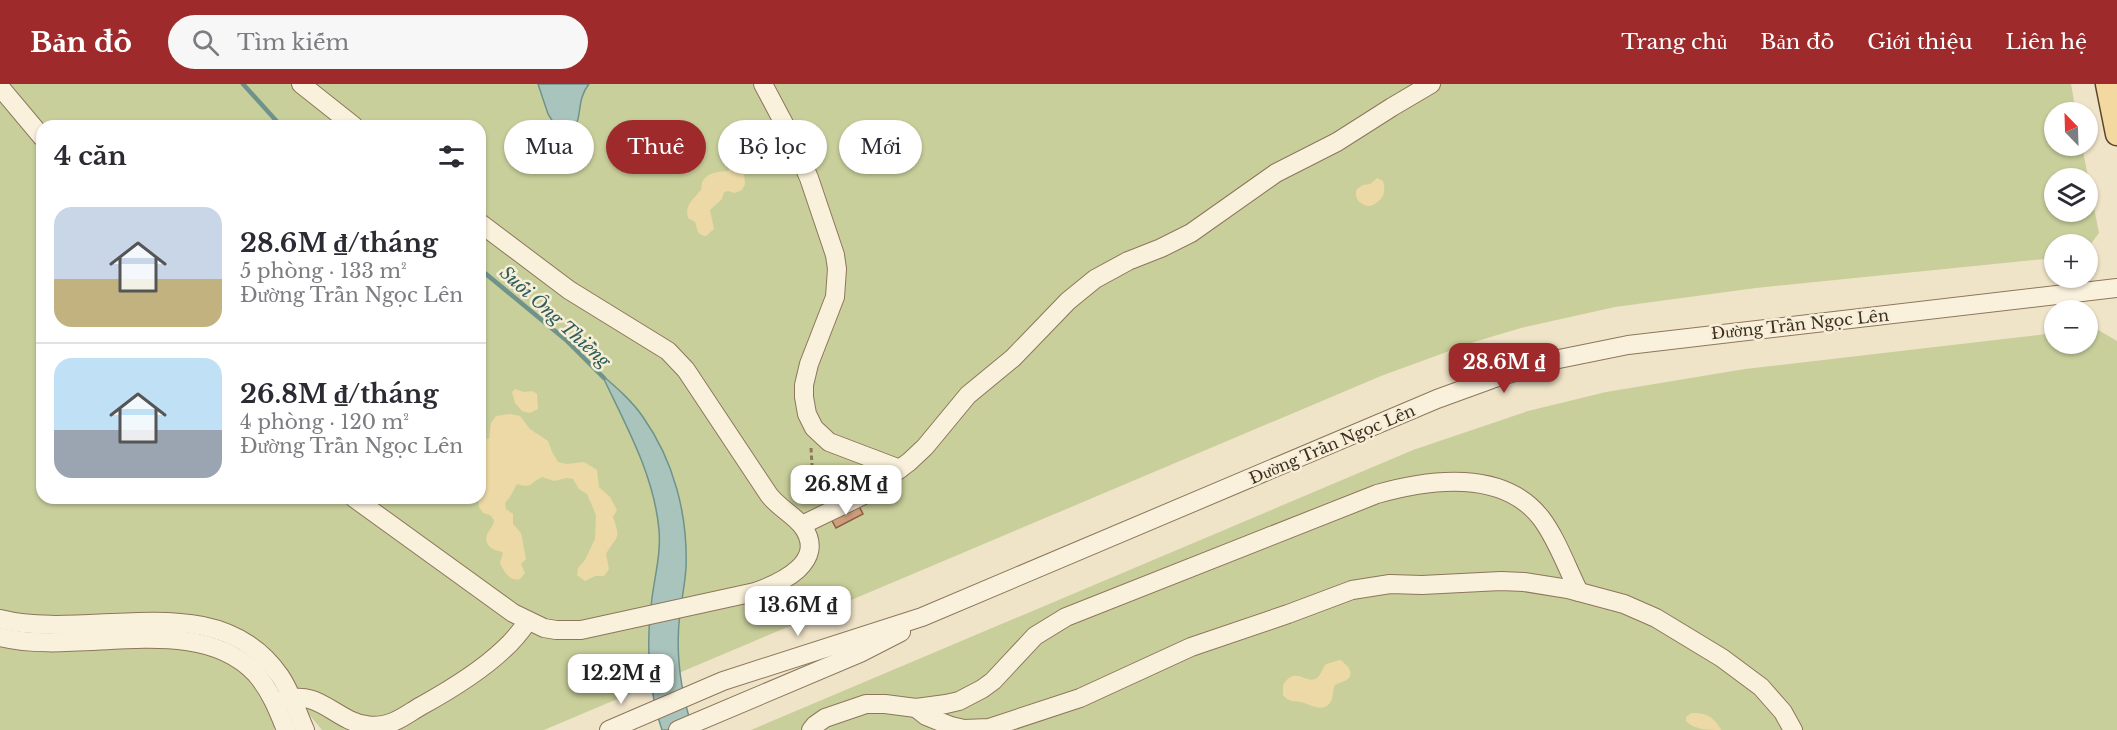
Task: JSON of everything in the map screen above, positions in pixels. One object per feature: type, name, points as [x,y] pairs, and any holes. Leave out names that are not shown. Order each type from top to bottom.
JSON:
[{"type":"main road","points":[[2107,84],[2117,134]]},
{"type":"street","points":[[301,84],[346,120]]},
{"type":"street","points":[[763,84],[800,156],[831,241],[837,269],[836,290],[831,311],[809,364],[804,385],[805,409],[814,428],[829,441],[900,469]]},
{"type":"street","points":[[809,522],[866,494],[900,469],[925,447],[974,389],[1013,358],[1068,301],[1095,279],[1128,261],[1191,233],[1276,173],[1337,142],[1431,84]]},
{"type":"street","points":[[0,87],[36,131]]},
{"type":"street","points":[[486,228],[568,290],[668,351],[686,370],[775,502],[809,522]]},
{"type":"street","name":"Đường Trần Ngọc Lên","points":[[609,730],[754,670],[922,617],[1437,399],[1491,379],[1554,360],[1587,352],[1672,338],[2117,288]]},
{"type":"street","points":[[811,730],[815,724],[825,718],[866,704],[916,708],[959,701],[993,681],[1012,658],[1035,636],[1066,617],[1377,494],[1408,486],[1442,482],[1472,483],[1495,487],[1517,496],[1534,510],[1547,526],[1579,592]]},
{"type":"street","points":[[362,504],[471,585],[528,621],[544,628],[569,631],[641,618],[756,592],[776,585],[792,575],[804,562],[809,550],[809,522]]},
{"type":"street","points":[[916,708],[938,722],[957,728],[977,729],[1001,725],[1080,698],[1191,647],[1333,596],[1371,586],[1501,581],[1547,585],[1624,604],[1641,611],[1696,641],[1761,687],[1783,712],[1793,730]]},
{"type":"street","name":"Đường Trần Ngọc Lên","points":[[678,730],[860,653],[891,638],[922,617]]},
{"type":"street","points":[[0,620],[48,627],[136,622],[201,624],[231,634],[258,652],[279,676],[286,730]]},
{"type":"street","points":[[283,701],[299,697],[314,700],[367,726],[386,724],[439,696],[479,669],[503,650],[528,621]]},
{"type":"street","points":[[0,637],[47,644],[136,640],[197,641],[224,650],[247,665],[265,686],[283,701],[305,730]]},
{"type":"path","points":[[809,522],[811,447],[814,428]]},
{"type":"green space","points":[[0,84],[2071,84],[2074,102],[2044,102],[2044,156],[2084,156],[2086,168],[2044,168],[2044,222],[2097,222],[2099,233],[2044,234],[2044,259],[1756,288],[1615,307],[1521,328],[1474,342],[1381,376],[544,730],[322,730],[307,712],[275,725],[274,730],[0,730]]},
{"type":"green space","points":[[2098,330],[2117,341],[2117,730],[751,730],[1413,450],[1528,411],[1606,392],[1745,369],[2044,334],[2044,354],[2098,354]]},
{"type":"sand","points":[[713,173],[744,174],[745,184],[742,190],[735,193],[724,192],[722,199],[710,210],[714,229],[706,236],[700,234],[695,222],[688,218],[687,210],[701,190],[704,179]]},
{"type":"sand","points":[[1377,178],[1383,181],[1382,197],[1370,206],[1364,205],[1357,198],[1357,189],[1370,184]]},
{"type":"sand","points":[[515,389],[524,392],[532,391],[537,394],[538,409],[530,413],[522,411],[515,403],[512,392]]},
{"type":"sand","points":[[510,414],[520,416],[530,429],[548,441],[558,462],[567,464],[584,462],[597,470],[599,487],[610,497],[617,510],[613,517],[617,538],[606,554],[609,569],[604,576],[595,576],[585,581],[577,575],[578,568],[585,560],[595,539],[596,515],[587,494],[579,489],[573,479],[554,481],[542,477],[529,486],[517,484],[505,503],[506,509],[513,514],[513,524],[521,533],[526,559],[521,564],[525,573],[520,579],[516,580],[507,575],[500,563],[503,553],[492,548],[486,540],[494,520],[490,515],[483,513],[479,504],[486,504],[486,439],[489,439],[491,423],[496,416]]},
{"type":"sand","points":[[1340,660],[1351,673],[1349,679],[1335,685],[1331,701],[1327,706],[1314,707],[1290,700],[1283,695],[1283,685],[1292,676],[1314,679],[1319,676],[1326,664]]},
{"type":"sand","points":[[1691,713],[1709,716],[1721,730],[1707,730],[1689,724],[1686,717]]},
{"type":"water","points":[[538,84],[589,84],[582,97],[577,120],[552,120]]},
{"type":"water","points":[[602,375],[629,400],[643,417],[663,452],[677,489],[686,548],[686,574],[678,643],[682,687],[693,730],[662,730],[657,714],[649,665],[650,615],[659,547],[656,509],[645,469]]},
{"type":"building","points":[[858,504],[863,514],[836,528],[830,517]]},
{"type":"waterway","name":"Suối Ông Thiềng","points":[[243,84],[276,120]]},
{"type":"waterway","name":"Suối Ông Thiềng","points":[[486,274],[566,340],[604,378]]}]
